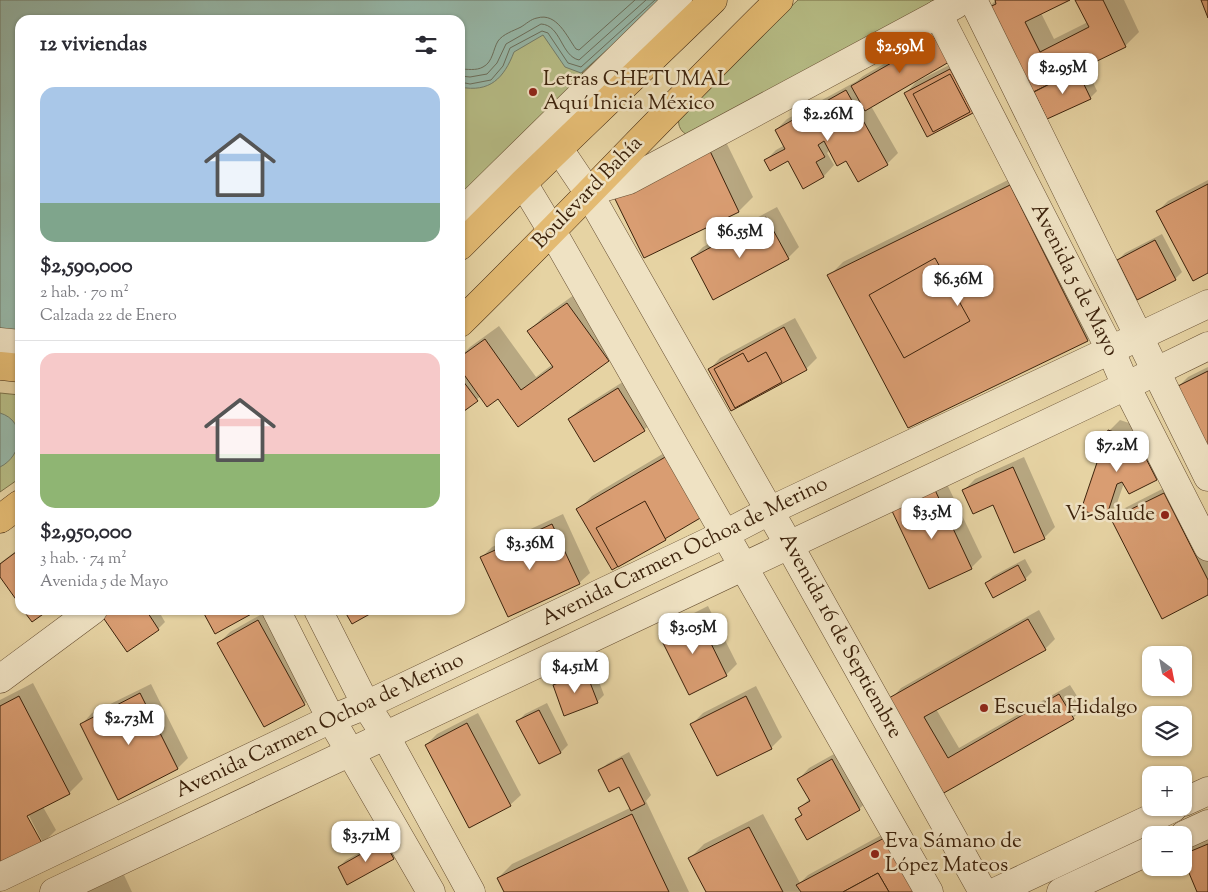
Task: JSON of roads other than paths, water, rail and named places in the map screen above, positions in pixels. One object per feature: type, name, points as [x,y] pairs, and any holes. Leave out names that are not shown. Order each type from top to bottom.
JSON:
[{"type":"main road","points":[[465,241],[713,0]]},
{"type":"main road","name":"Boulevard Bahía","points":[[465,318],[552,232],[588,192],[702,75],[779,0]]},
{"type":"main road","points":[[0,366],[15,368]]},
{"type":"main road","points":[[0,519],[15,508]]},
{"type":"street","points":[[465,209],[678,0]]},
{"type":"street","points":[[588,192],[628,180],[965,0]]},
{"type":"street","name":"Avenida 5 de Mayo","points":[[973,0],[1208,477]]},
{"type":"street","name":"Avenida 5 de Mayo","points":[[938,14],[1111,350],[1126,386],[1208,547]]},
{"type":"street","name":"Avenida 16 de Septiembre","points":[[559,149],[588,192],[789,545],[983,892]]},
{"type":"street","points":[[523,183],[929,892]]},
{"type":"street","name":"Avenida Carmen Ochoa de Merino","points":[[0,877],[1208,304]]},
{"type":"street","points":[[0,342],[15,344]]},
{"type":"street","name":"Avenida Carmen Ochoa de Merino","points":[[54,892],[1208,346]]},
{"type":"street","points":[[905,447],[923,482]]},
{"type":"street","points":[[0,679],[86,615]]},
{"type":"street","points":[[279,615],[331,719],[431,892]]},
{"type":"street","points":[[321,615],[366,705],[385,735],[471,892]]},
{"type":"street","points":[[1192,798],[1208,791]]},
{"type":"street","points":[[995,892],[1156,816]]},
{"type":"street","points":[[1192,831],[1208,824]]},
{"type":"street","points":[[1061,892],[1142,854]]},
{"type":"water","points":[[0,0],[663,0],[581,73],[565,67],[543,35],[514,52],[506,69],[500,76],[494,82],[480,88],[465,87],[465,15],[15,15],[15,334],[0,333]]},
{"type":"water","points":[[0,413],[9,417],[15,423],[15,451],[8,462],[0,467]]},
{"type":"place","name":"Letras CHETUMAL Aquí Inicia México","points":[[533,92]]},
{"type":"place","name":"Vi-Salude","points":[[1165,515]]},
{"type":"place","name":"Escuela Hidalgo","points":[[984,708]]},
{"type":"place","name":"Eva Sámano de López Mateos","points":[[875,854]]}]
